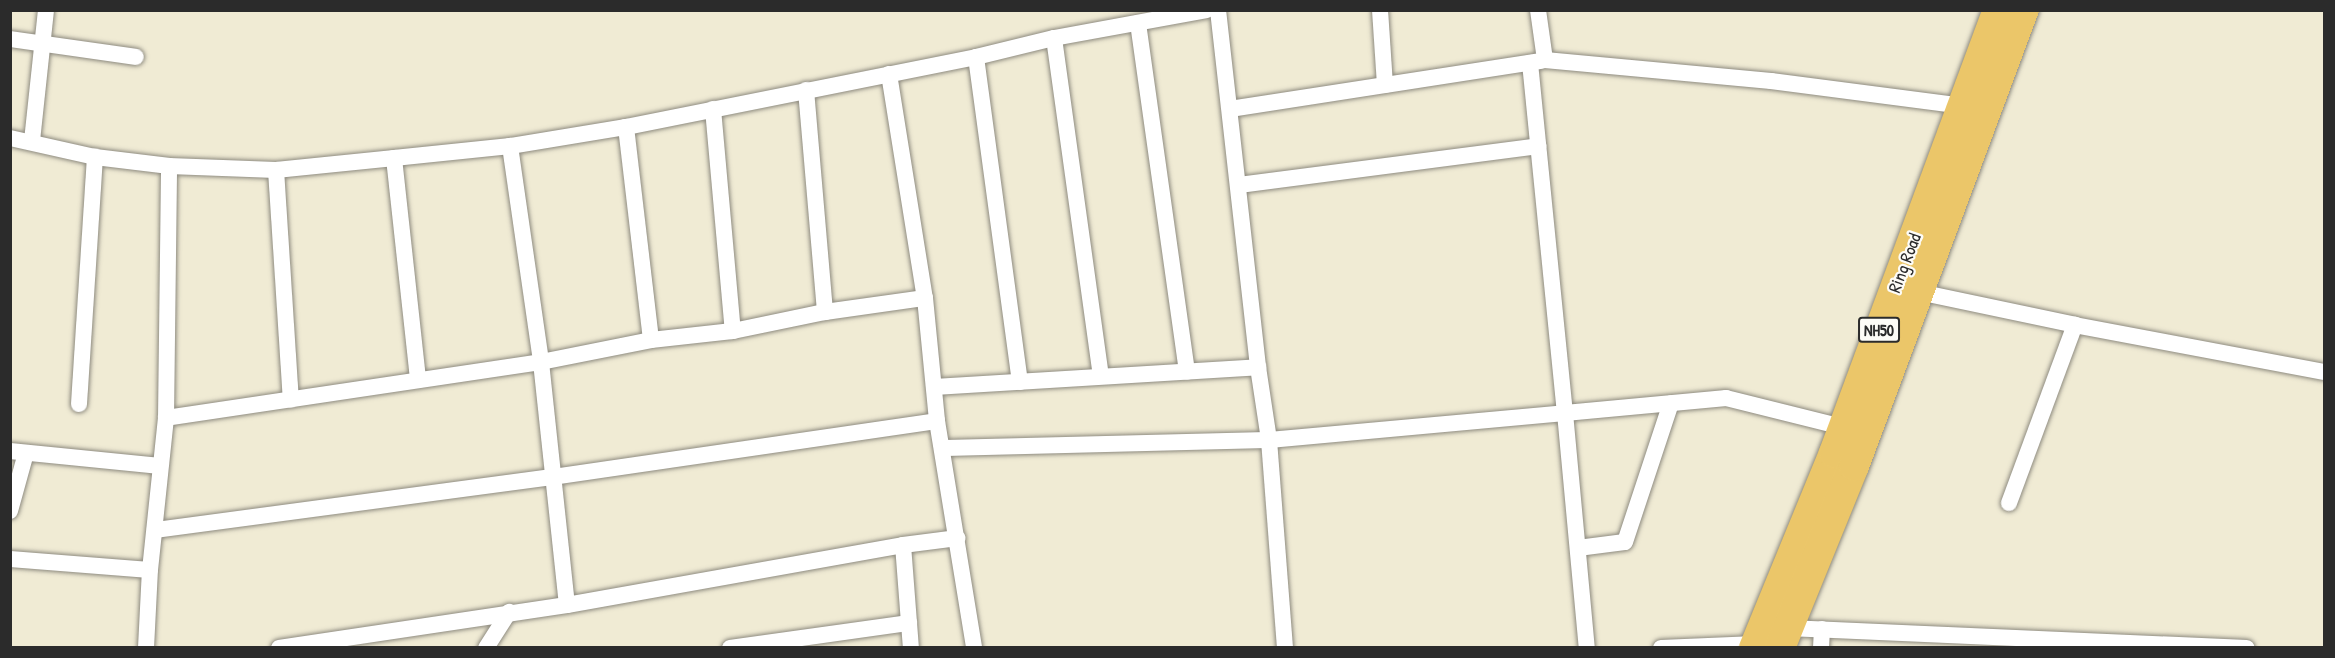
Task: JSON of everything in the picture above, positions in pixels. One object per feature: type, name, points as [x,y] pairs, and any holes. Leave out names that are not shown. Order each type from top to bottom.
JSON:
[{"type":"highway","name":"Ring Road","points":[[1770,642],[1842,427],[1998,10]]},
{"type":"highway","name":"Ring Road","points":[[1770,642],[1854,466],[2024,10]]},
{"type":"street","points":[[32,141],[46,10]]},
{"type":"street","points":[[10,138],[32,141],[95,157],[169,166],[276,170],[510,146],[626,127],[976,57],[1054,38],[1206,10]]},
{"type":"street","points":[[1218,10],[1258,367],[1269,440],[1285,648]]},
{"type":"street","points":[[1380,10],[1385,85]]},
{"type":"street","points":[[1538,10],[1538,146],[1587,648]]},
{"type":"street","points":[[1138,23],[1187,372]]},
{"type":"street","points":[[1054,38],[1101,376]]},
{"type":"street","points":[[10,39],[136,57]]},
{"type":"street","points":[[976,57],[1020,382]]},
{"type":"street","points":[[1230,109],[1537,61],[1771,81],[1963,106]]},
{"type":"street","points":[[889,74],[925,298],[937,421],[958,538],[974,648]]},
{"type":"street","points":[[806,90],[825,312]]},
{"type":"street","points":[[713,109],[733,331]]},
{"type":"street","points":[[626,127],[651,340]]},
{"type":"street","points":[[510,146],[541,362],[567,604]]},
{"type":"street","points":[[1239,185],[1538,146]]},
{"type":"street","points":[[80,404],[95,157]]},
{"type":"street","points":[[394,158],[418,380]]},
{"type":"street","points":[[146,648],[150,570],[166,418],[169,166]]},
{"type":"street","points":[[276,170],[291,400]]},
{"type":"street","points":[[1919,292],[2074,325],[2325,372]]},
{"type":"street","points":[[166,418],[541,362],[651,340],[733,331],[825,312],[925,298]]},
{"type":"street","points":[[2009,503],[2074,325]]},
{"type":"street","points":[[934,387],[1258,367]]},
{"type":"street","points":[[943,448],[1269,440],[1726,398],[1842,427]]},
{"type":"street","points":[[1578,548],[1625,542],[1671,403]]},
{"type":"street","points":[[155,531],[553,477],[937,421]]},
{"type":"street","points":[[10,511],[18,452],[160,466]]},
{"type":"street","points":[[279,648],[567,604],[903,545],[958,538]]},
{"type":"street","points":[[903,545],[911,648]]},
{"type":"street","points":[[10,559],[150,570]]},
{"type":"street","points":[[486,648],[509,612]]},
{"type":"street","points":[[730,648],[782,644],[909,623]]},
{"type":"street","points":[[1821,648],[1822,629]]},
{"type":"street","points":[[1661,648],[1770,642],[1822,629],[2247,648]]}]
